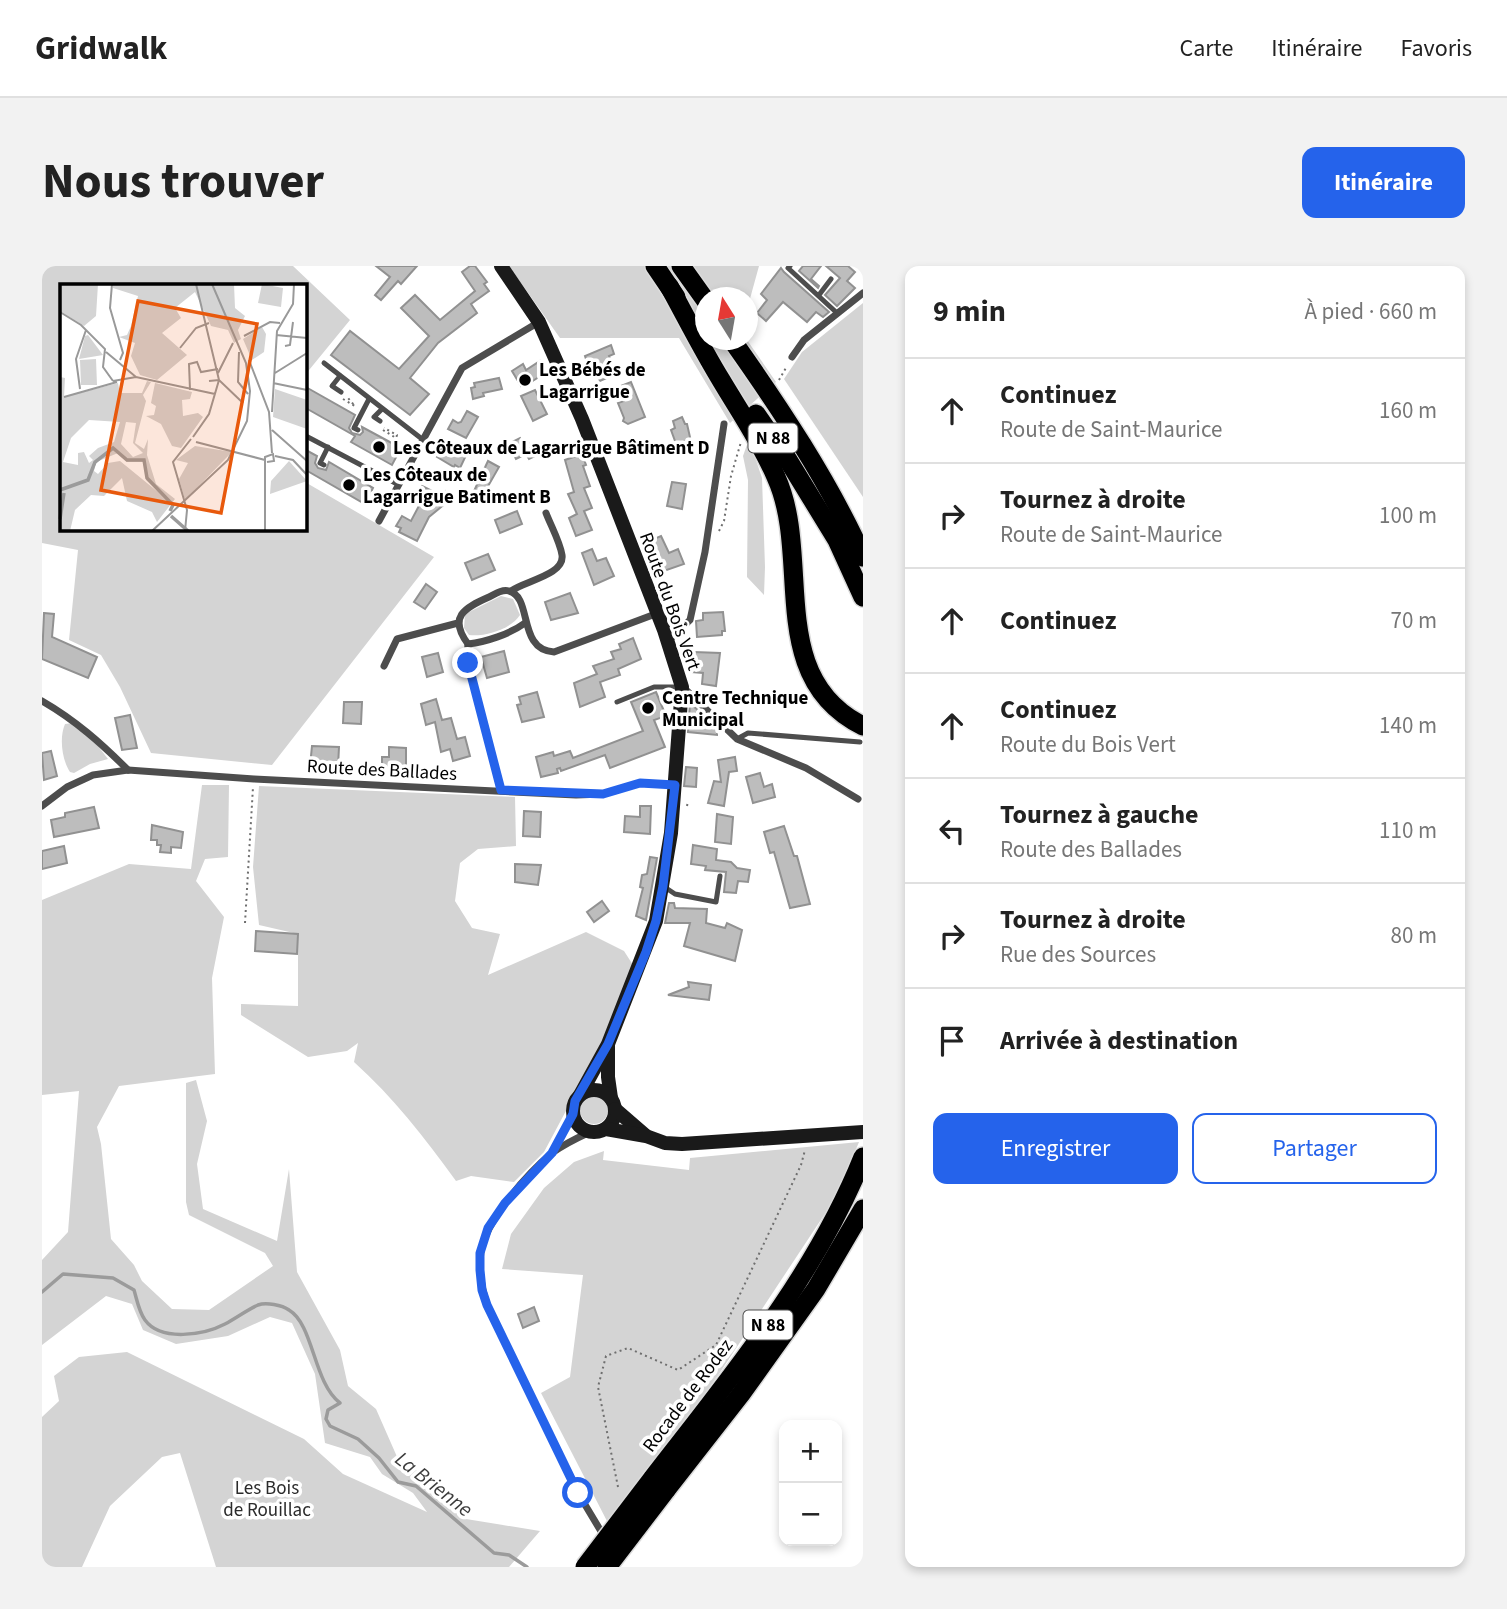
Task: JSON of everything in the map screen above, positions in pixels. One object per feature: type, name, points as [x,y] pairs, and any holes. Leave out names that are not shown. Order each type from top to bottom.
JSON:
[{"type":"highway","points":[[655,266],[757,438],[778,480],[787,514],[799,639],[808,671],[826,699],[850,720],[861,734]]},
{"type":"highway","points":[[681,266],[695,287]]},
{"type":"highway","name":"N 88","points":[[669,286],[788,460],[837,540],[863,597]]},
{"type":"highway","name":"N 88","points":[[739,350],[814,466],[863,556]]},
{"type":"highway","points":[[755,372],[863,529]]},
{"type":"highway","name":"Rocade de Rodez","points":[[659,1485],[796,1286],[846,1200],[863,1157]]},
{"type":"highway","name":"N 88","points":[[586,1567],[741,1394],[817,1289],[863,1209]]},
{"type":"highway","name":"N 88","points":[[607,1567],[659,1485]]},
{"type":"street","name":"Route du Bois Vert","points":[[501,266],[539,321],[582,419],[658,613],[682,687],[675,785],[663,886],[653,931],[608,1044]]},
{"type":"street","points":[[792,357],[804,341],[863,293]]},
{"type":"street","points":[[379,521],[462,368],[539,321]]},
{"type":"street","points":[[668,641],[690,620],[705,552],[724,424]]},
{"type":"street","points":[[501,790],[467,659],[468,644],[460,634],[458,623],[461,614],[469,606],[501,591],[511,591],[561,566],[562,556],[546,513]]},
{"type":"street","points":[[511,591],[519,598],[525,612],[524,623],[537,646],[545,652],[554,652],[658,613]]},
{"type":"street","points":[[384,666],[397,639],[458,623]]},
{"type":"street","points":[[468,644],[478,643],[524,623]]},
{"type":"street","points":[[682,687],[737,739],[806,768],[861,800]]},
{"type":"street","points":[[42,701],[68,716],[101,742],[128,770]]},
{"type":"street","name":"Route des Ballades","points":[[42,806],[66,787],[93,775],[128,770],[254,779],[603,794],[640,783],[675,785]]},
{"type":"street","points":[[552,1153],[573,1114],[575,1101],[608,1044]]},
{"type":"street","points":[[606,1129],[614,1120],[608,1077],[608,1044]]},
{"type":"street","points":[[580,1095],[600,1090],[646,1136]]},
{"type":"street","points":[[573,1114],[578,1126],[590,1132]]},
{"type":"street","points":[[625,1567],[578,1493],[487,1305],[482,1290],[480,1253],[488,1228],[505,1203],[552,1153],[590,1132],[606,1129],[646,1136],[666,1143],[682,1144],[863,1132]]},
{"type":"lane","points":[[790,266],[788,268],[837,313]]},
{"type":"lane","points":[[819,295],[831,279]]},
{"type":"lane","points":[[324,363],[422,439]]},
{"type":"lane","points":[[340,376],[332,386],[341,392]]},
{"type":"lane","points":[[358,430],[354,428],[355,420],[369,399]]},
{"type":"lane","points":[[379,424],[374,417],[382,408]]},
{"type":"lane","points":[[306,436],[399,485]]},
{"type":"lane","points":[[320,463],[328,447]]},
{"type":"lane","points":[[617,702],[654,687],[682,687]]},
{"type":"lane","points":[[737,739],[748,733],[861,734]]},
{"type":"lane","points":[[663,886],[675,894],[716,902],[720,876]]},
{"type":"path","points":[[777,384],[792,357]]},
{"type":"path","points":[[379,424],[397,435],[396,438],[379,424]]},
{"type":"path","points":[[718,532],[724,522],[731,476],[742,438]]},
{"type":"path","points":[[246,923],[254,779]]},
{"type":"path","points":[[687,806],[688,801]]},
{"type":"path","points":[[618,1487],[598,1387],[606,1356],[628,1349],[678,1370],[716,1345],[801,1165],[810,1135]]},
{"type":"green space","points":[[42,266],[293,266],[350,320],[306,374],[306,284],[60,284],[60,530],[306,530],[306,483],[434,557],[272,765],[151,753],[120,687],[101,655],[69,640],[78,550],[42,543]]},
{"type":"green space","points":[[509,266],[759,266],[753,287],[695,287],[695,350],[754,350],[776,382],[730,423],[679,338],[560,338]]},
{"type":"green space","points":[[863,303],[863,497],[784,379],[802,352]]},
{"type":"green space","points":[[749,439],[762,478],[764,595],[747,577],[748,480],[743,456]]},
{"type":"green space","points":[[501,596],[513,599],[520,615],[516,620],[497,631],[469,635],[464,628],[465,614]]},
{"type":"green space","points":[[73,723],[108,759],[90,764],[74,773],[70,772],[63,755],[62,736],[65,724]]},
{"type":"green space","name":"Les Bois de Rouillac","points":[[202,785],[229,785],[228,857],[205,859],[196,881],[224,917],[212,978],[215,1074],[119,1086],[97,1127],[111,1239],[134,1265],[142,1281],[172,1309],[209,1310],[273,1266],[265,1253],[189,1215],[186,1202],[186,1083],[196,1080],[207,1121],[197,1164],[203,1209],[277,1241],[289,1169],[297,1272],[340,1350],[348,1386],[376,1409],[398,1459],[439,1483],[466,1519],[540,1531],[509,1567],[216,1567],[180,1453],[162,1457],[110,1506],[82,1567],[42,1567],[42,1417],[59,1401],[54,1376],[79,1357],[127,1352],[304,1439],[343,1474],[427,1512],[413,1493],[382,1474],[370,1457],[325,1443],[315,1374],[292,1323],[270,1317],[228,1336],[176,1344],[143,1330],[132,1304],[106,1296],[42,1345],[42,1260],[68,1232],[79,1091],[42,1095],[42,900],[129,864],[191,869]]},
{"type":"green space","points":[[259,786],[515,797],[516,846],[478,849],[460,863],[455,901],[472,928],[500,934],[488,975],[586,932],[624,951],[633,965],[607,1034],[544,1152],[514,1182],[471,1176],[456,1181],[408,1118],[354,1062],[358,1043],[347,1051],[308,1057],[241,1015],[241,1004],[298,1006],[298,934],[259,925],[253,867]]},
{"type":"green space","points":[[594,1096],[604,1100],[608,1110],[604,1120],[594,1124],[584,1120],[580,1110],[584,1100]]},
{"type":"green space","points":[[859,1142],[836,1197],[719,1374],[668,1446],[608,1523],[541,1393],[570,1377],[583,1275],[502,1269],[511,1234],[544,1188],[574,1162],[604,1151],[603,1160],[689,1170],[690,1158]]},
{"type":"building","points":[[376,266],[417,266],[401,284],[398,281],[381,300],[375,295],[390,277]]},
{"type":"building","points":[[475,266],[487,282],[484,284],[489,291],[471,304],[477,313],[438,343],[410,378],[429,394],[410,415],[331,355],[350,331],[399,369],[429,336],[401,308],[415,295],[440,320],[475,291],[462,272]]},
{"type":"building","points":[[803,266],[821,266],[811,279],[818,288],[799,271]]},
{"type":"building","points":[[826,266],[848,266],[855,272],[847,281],[855,288],[837,306],[825,295],[840,278]]},
{"type":"building","points":[[781,268],[829,312],[823,317],[816,312],[807,322],[783,302],[766,321],[758,314],[767,300],[761,294]]},
{"type":"building","points":[[611,345],[614,354],[609,356],[616,374],[600,381],[592,363],[588,365],[585,356]]},
{"type":"building","name":"Les Bébés de Lagarrigue","points":[[540,361],[547,372],[521,386],[512,371],[523,364],[526,370]]},
{"type":"building","points":[[499,378],[502,389],[483,393],[484,396],[473,399],[471,388],[475,387],[474,383]]},
{"type":"building","points":[[631,382],[645,417],[628,424],[623,421],[618,403],[624,401],[618,387]]},
{"type":"building","points":[[306,387],[355,415],[349,428],[352,433],[360,435],[363,432],[362,427],[401,448],[392,465],[351,442],[355,436],[306,408]]},
{"type":"building","points":[[535,390],[547,414],[533,421],[521,396]]},
{"type":"building","points":[[467,411],[478,417],[466,438],[448,429],[453,420],[461,422]]},
{"type":"building","points":[[682,417],[687,424],[692,446],[679,452],[671,430],[675,428],[673,421]]},
{"type":"building","points":[[520,438],[523,444],[527,441],[530,446],[532,444],[537,455],[529,459],[526,454],[516,459],[508,444]]},
{"type":"building","points":[[459,444],[469,449],[460,468],[437,457],[443,446],[455,452]]},
{"type":"building","name":"Les Côteaux de Lagarrigue Batiment B","points":[[306,450],[317,456],[315,463],[318,468],[326,470],[329,462],[373,488],[365,504],[306,470]]},
{"type":"building","points":[[582,454],[590,486],[584,488],[592,508],[584,511],[592,530],[576,536],[569,518],[577,514],[568,494],[574,492],[565,460]]},
{"type":"building","points":[[488,461],[499,467],[483,495],[474,491]]},
{"type":"building","points":[[672,482],[686,484],[682,509],[667,506]]},
{"type":"building","points":[[422,486],[440,495],[445,491],[452,498],[429,517],[417,541],[399,532],[401,528],[396,526],[402,516],[411,521],[422,500],[416,497]]},
{"type":"building","points":[[517,511],[522,524],[500,533],[495,520]]},
{"type":"building","points":[[661,536],[669,553],[678,549],[684,564],[658,573],[647,542]]},
{"type":"building","points":[[592,549],[597,561],[606,558],[614,576],[594,585],[582,553]]},
{"type":"building","points":[[488,554],[495,570],[472,580],[465,563]]},
{"type":"building","points":[[426,584],[437,592],[425,609],[414,602]]},
{"type":"building","points":[[570,593],[578,613],[551,620],[545,602]]},
{"type":"building","points":[[723,612],[725,631],[722,631],[722,635],[697,637],[696,621],[703,620],[703,613]]},
{"type":"building","points":[[44,613],[54,614],[52,637],[97,657],[88,678],[42,659]]},
{"type":"building","points":[[633,638],[641,659],[618,669],[620,675],[600,682],[605,697],[580,707],[574,683],[597,674],[593,666],[614,659],[611,652],[621,649],[619,644]]},
{"type":"building","points":[[504,651],[509,672],[487,678],[481,657]]},
{"type":"building","points":[[694,652],[720,653],[716,686],[702,684],[703,673],[692,672]]},
{"type":"building","points":[[438,653],[443,672],[427,677],[422,657]]},
{"type":"building","points":[[537,692],[544,717],[522,722],[517,705],[521,704],[519,697]]},
{"type":"building","points":[[656,692],[666,716],[654,720],[665,747],[610,768],[605,755],[561,771],[560,768],[557,769],[558,773],[541,777],[536,757],[553,752],[554,756],[570,751],[573,758],[643,731],[631,702]]},
{"type":"building","points":[[436,699],[442,720],[451,718],[457,739],[465,737],[470,756],[453,761],[450,749],[441,752],[435,722],[426,725],[421,704]]},
{"type":"building","points":[[344,702],[362,702],[361,724],[343,723]]},
{"type":"building","points":[[690,703],[703,715],[704,723],[712,723],[717,728],[717,735],[688,732]]},
{"type":"building","points":[[130,715],[137,748],[122,750],[115,718]]},
{"type":"building","points":[[312,746],[339,747],[338,767],[310,766]]},
{"type":"building","points":[[389,747],[406,748],[406,768],[382,768],[382,757],[389,757]]},
{"type":"building","points":[[51,751],[57,776],[44,780],[42,753]]},
{"type":"building","points":[[735,757],[737,771],[729,772],[724,806],[708,803],[714,781],[721,782],[718,760]]},
{"type":"building","points":[[686,767],[697,768],[696,787],[684,786]]},
{"type":"building","points":[[760,773],[764,787],[772,784],[775,797],[753,803],[746,777]]},
{"type":"building","points":[[640,806],[651,806],[650,834],[624,832],[625,816],[640,817]]},
{"type":"building","points":[[94,807],[99,828],[54,837],[51,820],[65,817],[65,813]]},
{"type":"building","points":[[524,811],[541,812],[540,837],[523,836]]},
{"type":"building","points":[[717,814],[733,817],[731,844],[715,842]]},
{"type":"building","points":[[152,825],[183,832],[181,848],[171,847],[171,853],[160,852],[161,845],[157,845],[157,840],[151,840]]},
{"type":"building","points":[[784,826],[794,856],[797,856],[810,904],[790,908],[774,852],[770,853],[764,832]]},
{"type":"building","points":[[693,845],[717,849],[716,860],[731,862],[737,868],[750,870],[748,882],[738,881],[736,893],[724,892],[726,872],[705,870],[706,866],[691,864]]},
{"type":"building","points":[[64,846],[67,863],[42,869],[42,851]]},
{"type":"building","points":[[650,857],[657,858],[646,920],[636,916],[643,888],[640,887],[642,875],[647,874]]},
{"type":"building","points":[[515,864],[541,865],[538,885],[515,882]]},
{"type":"building","points":[[602,901],[609,911],[594,922],[587,912]]},
{"type":"building","points":[[669,903],[674,903],[675,908],[707,909],[706,923],[725,928],[727,923],[742,930],[735,961],[684,946],[690,923],[665,923]]},
{"type":"building","points":[[256,931],[298,934],[297,954],[255,951]]},
{"type":"building","points":[[688,982],[711,985],[709,1000],[668,995],[689,987]]},
{"type":"building","points":[[534,1307],[539,1321],[523,1328],[518,1314]]},
{"type":"waterway","name":"La Brienne","points":[[42,1292],[63,1274],[113,1278],[134,1290],[141,1313],[152,1327],[172,1334],[195,1333],[216,1328],[261,1304],[286,1308],[297,1317],[304,1328],[324,1382],[340,1403],[328,1410],[326,1419],[330,1426],[358,1439],[379,1458],[398,1482],[416,1486],[494,1553],[509,1555],[527,1567]]},
{"type":"place","name":"Les Bébés de Lagarrigue","points":[[525,380]]},
{"type":"place","name":"Les Côteaux de Lagarrigue Bâtiment D","points":[[379,447]]},
{"type":"place","name":"Les Côteaux de Lagarrigue Batiment B","points":[[349,485]]},
{"type":"place","name":"Centre Technique Municipal","points":[[648,708]]},
{"type":"route","points":[[468,663],[501,790],[576,795],[603,794],[640,783],[675,785],[671,833],[656,921],[608,1044],[575,1101],[573,1114],[552,1153],[505,1203],[488,1228],[480,1253],[482,1290],[487,1305],[578,1493]]}]
